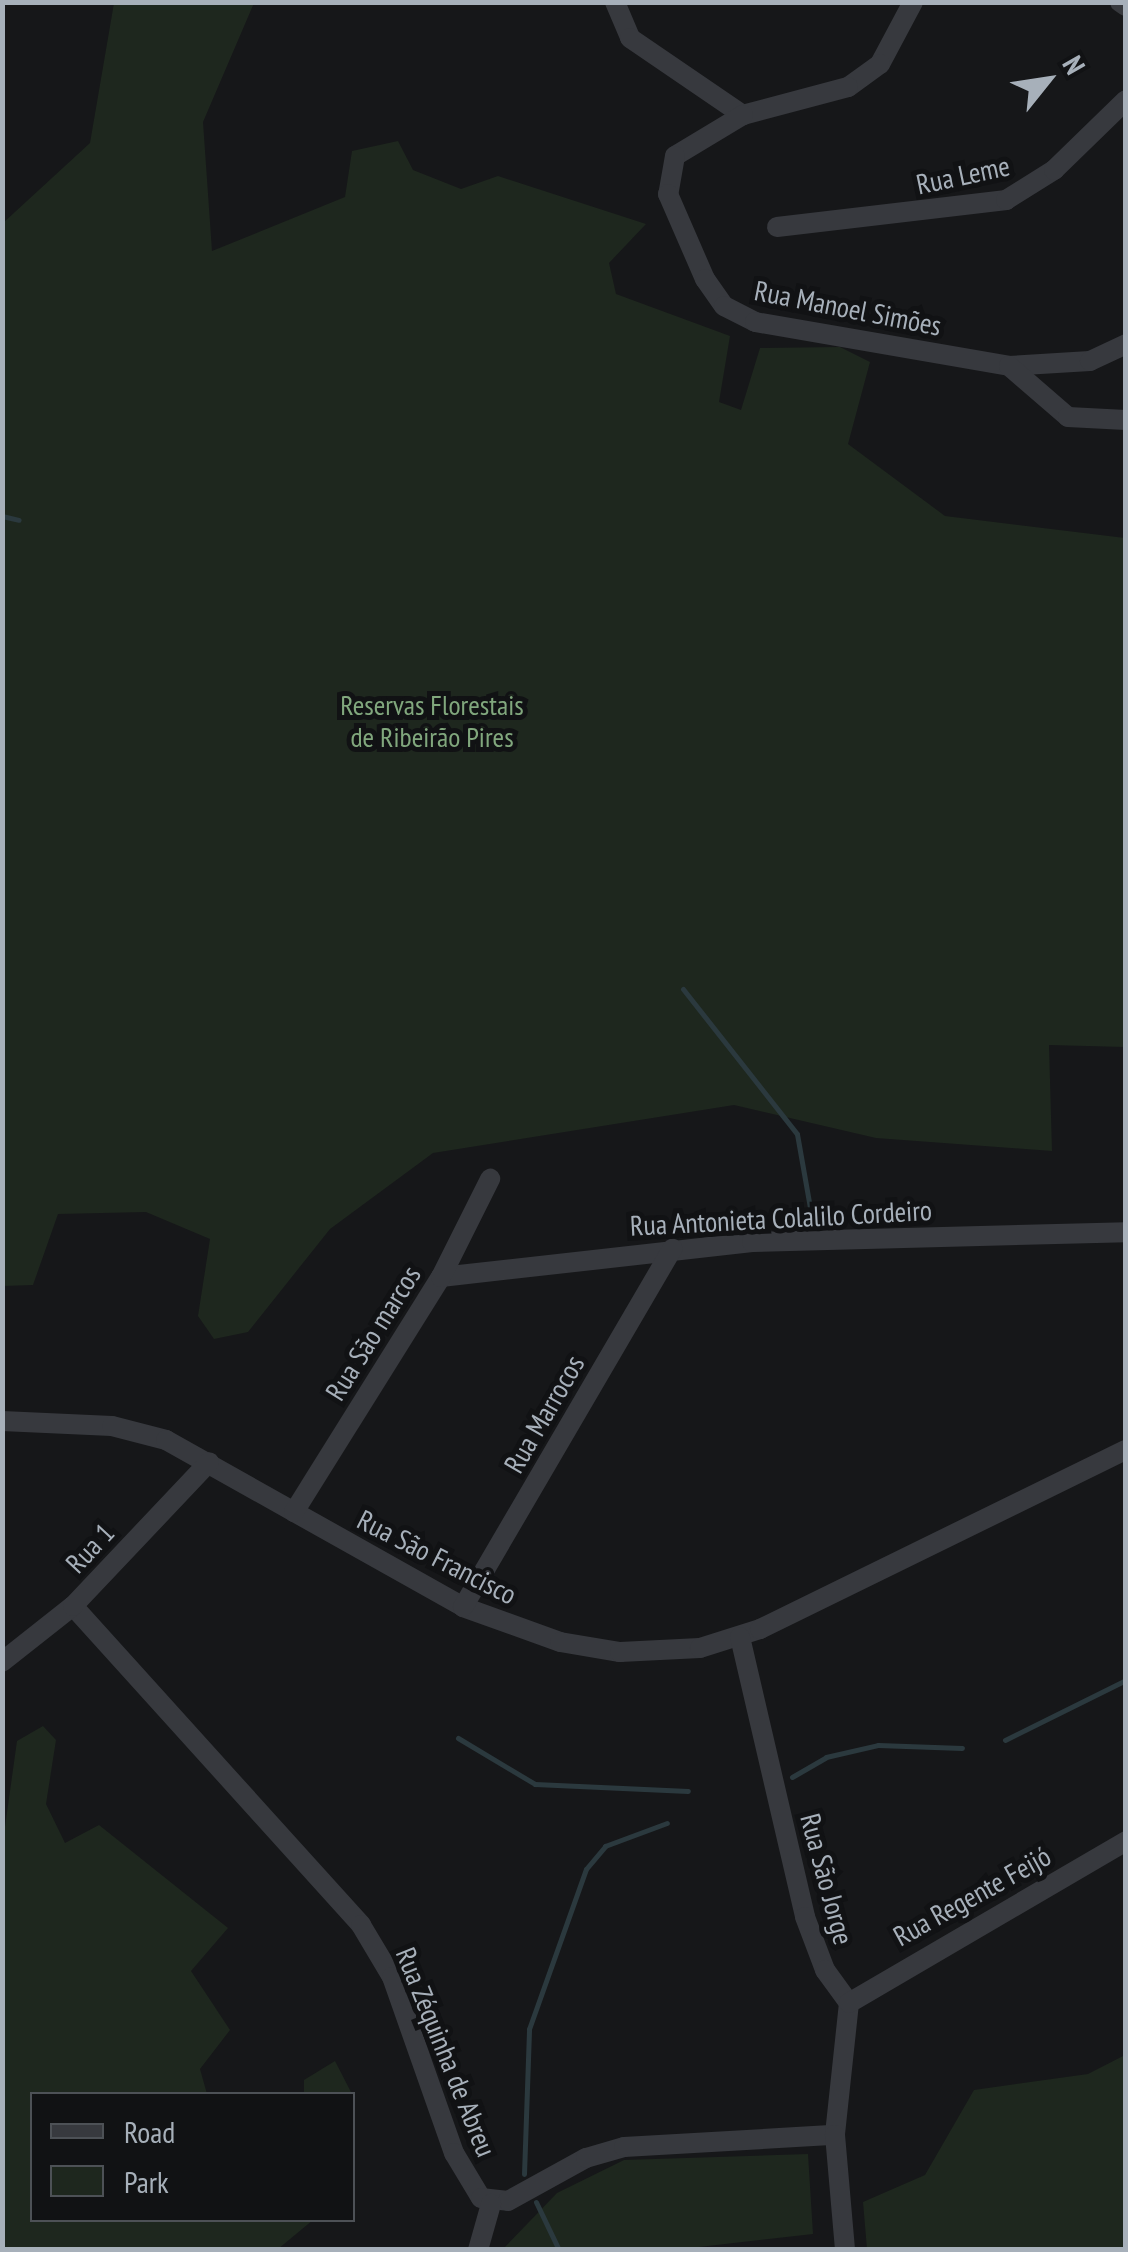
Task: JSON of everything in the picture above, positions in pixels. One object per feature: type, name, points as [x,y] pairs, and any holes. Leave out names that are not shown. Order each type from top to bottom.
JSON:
[{"type":"street","points":[[616,2],[630,38],[742,116]]},
{"type":"street","name":"Rua Manoel Simões","points":[[914,2],[880,64],[848,87],[742,116],[698,136],[675,156],[668,178],[677,226],[724,306],[755,322],[1009,366],[1090,361],[1126,344]]},
{"type":"street","name":"Rua Leme","points":[[777,227],[1006,200],[1044,178],[1126,100]]},
{"type":"street","points":[[1009,366],[1068,417],[1126,420]]},
{"type":"street","name":"Rua São marcos","points":[[294,1512],[441,1278],[490,1179]]},
{"type":"street","name":"Rua Antonieta Colalilo Cordeiro","points":[[441,1278],[672,1249],[1126,1232]]},
{"type":"street","name":"Rua Marrocos","points":[[463,1608],[672,1249]]},
{"type":"street","name":"Rua São Francisco","points":[[2,1421],[112,1426],[209,1462],[463,1608],[560,1642],[620,1652],[740,1638],[1126,1450]]},
{"type":"street","name":"Rua 1","points":[[2,1662],[74,1606],[209,1462]]},
{"type":"street","name":"Rua Zéquinha de Abreu","points":[[74,1606],[361,1925],[392,1977],[464,2176],[490,2204]]},
{"type":"street","name":"Rua São Jorge","points":[[740,1638],[805,1917],[824,1970],[848,2004]]},
{"type":"street","name":"Rua Regente Feijó","points":[[848,2004],[1126,1841]]},
{"type":"street","points":[[845,2250],[835,2135],[848,2004]]},
{"type":"street","points":[[478,2250],[490,2204],[613,2150],[835,2135]]},
{"type":"green space","name":"Reservas Florestais de Ribeirão Pires","points":[[114,3],[254,3],[203,122],[212,251],[345,197],[352,151],[398,141],[413,170],[461,189],[498,176],[646,224],[609,263],[616,294],[730,336],[719,402],[741,410],[760,348],[840,347],[870,362],[848,444],[945,516],[1125,538],[1125,1047],[1049,1045],[1052,1151],[876,1138],[734,1105],[433,1153],[330,1229],[248,1332],[214,1339],[198,1316],[210,1239],[146,1212],[58,1214],[33,1285],[3,1286],[3,223],[90,143]]},
{"type":"green space","points":[[43,1726],[56,1740],[46,1804],[65,1843],[99,1825],[228,1928],[191,1971],[230,2030],[200,2069],[206,2092],[30,2092],[30,2222],[311,2222],[278,2249],[3,2249],[3,1841],[17,1741]]},
{"type":"green space","points":[[1125,2055],[1125,2249],[867,2249],[863,2202],[925,2175],[974,2090],[1088,2074]]},
{"type":"green space","points":[[335,2061],[351,2092],[304,2092],[304,2080]]},
{"type":"green space","points":[[808,2154],[813,2234],[673,2250],[503,2249],[557,2193],[624,2160]]},
{"type":"waterway","points":[[2,516],[19,520]]},
{"type":"waterway","points":[[683,989],[797,1134],[811,1213]]},
{"type":"waterway","points":[[1005,1740],[1126,1680]]},
{"type":"waterway","points":[[458,1738],[535,1784],[688,1791]]},
{"type":"waterway","points":[[792,1777],[826,1757],[878,1745],[962,1748]]},
{"type":"waterway","points":[[524,2174],[529,2029],[586,1869],[605,1846],[667,1823]]},
{"type":"waterway","points":[[536,2202],[559,2250]]}]
